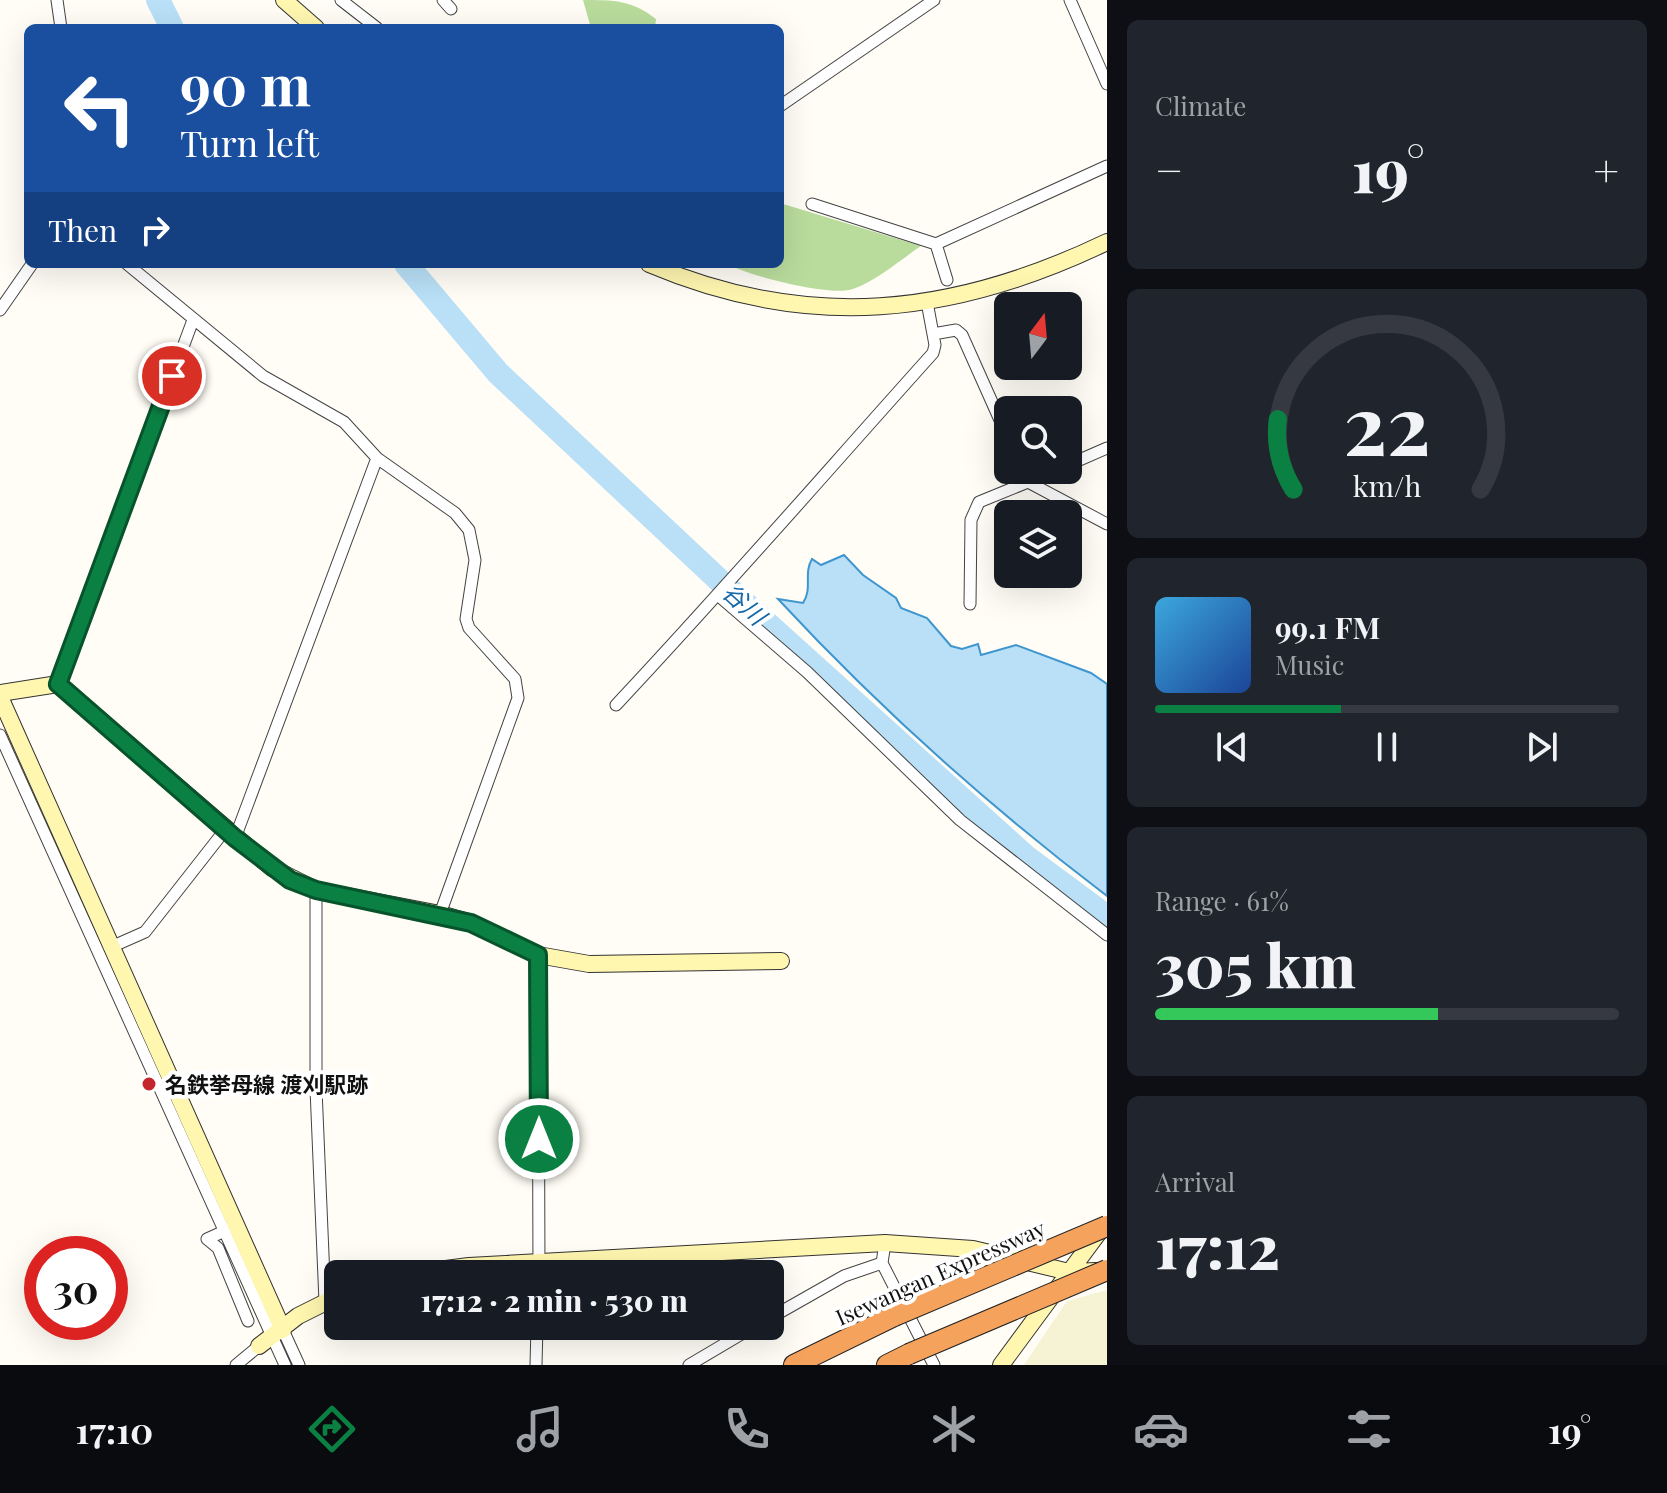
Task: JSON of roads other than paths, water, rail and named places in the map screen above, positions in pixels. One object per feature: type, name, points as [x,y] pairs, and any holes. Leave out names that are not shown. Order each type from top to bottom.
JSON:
[{"type":"highway","name":"Isewangan Expressway","points":[[794,1365],[894,1316],[1107,1224]]},
{"type":"highway","points":[[896,1361],[1107,1270]]},
{"type":"street","points":[[57,0],[60,24]]},
{"type":"street","points":[[284,0],[311,24]]},
{"type":"street","points":[[341,0],[372,24]]},
{"type":"street","points":[[784,103],[934,0]]},
{"type":"street","points":[[1070,0],[1107,84]]},
{"type":"street","points":[[812,204],[936,244],[1107,166]]},
{"type":"street","points":[[660,268],[715,289],[789,304],[839,310],[927,302],[1038,272],[1107,242]]},
{"type":"street","points":[[936,244],[947,280]]},
{"type":"street","points":[[0,310],[29,268]]},
{"type":"street","points":[[132,268],[263,376],[344,422],[377,458],[455,513],[469,530],[475,560],[466,619],[469,628],[515,679],[518,698],[440,914]]},
{"type":"street","points":[[616,705],[720,594],[933,353],[927,302]]},
{"type":"street","points":[[58,684],[193,320]]},
{"type":"street","points":[[933,334],[956,330],[962,335],[994,407]]},
{"type":"street","points":[[1082,459],[1107,448]]},
{"type":"street","points":[[111,947],[145,932],[230,834],[377,458]]},
{"type":"street","points":[[970,604],[970,528],[974,511],[979,502],[1023,484]]},
{"type":"street","points":[[1032,484],[1107,524]]},
{"type":"street","points":[[720,594],[807,672],[960,820],[1107,935]]},
{"type":"street","points":[[58,684],[0,695],[111,947],[285,1365]]},
{"type":"street","points":[[58,684],[230,834],[290,880],[316,890],[440,914],[471,923],[538,955],[589,964],[781,961]]},
{"type":"street","points":[[0,735],[230,1228]]},
{"type":"street","points":[[316,890],[316,1089],[328,1260]]},
{"type":"street","points":[[538,955],[540,1260]]},
{"type":"street","points":[[1001,1365],[1107,1224]]},
{"type":"street","points":[[230,1228],[207,1239],[218,1248],[248,1321]]},
{"type":"street","points":[[885,1243],[882,1263],[934,1365]]},
{"type":"street","points":[[650,1260],[885,1243],[973,1249],[1069,1272],[1107,1270]]},
{"type":"street","points":[[784,1310],[844,1276],[882,1263]]},
{"type":"street","points":[[236,1365],[298,1316],[324,1303]]},
{"type":"street","points":[[272,1338],[299,1365]]},
{"type":"street","points":[[536,1365],[537,1340]]},
{"type":"street","points":[[689,1365],[731,1340]]},
{"type":"water","points":[[844,555],[863,575],[896,598],[901,608],[927,618],[951,646],[962,649],[978,644],[981,655],[1016,645],[1091,673],[1107,684],[1107,896],[936,755],[778,599],[803,603],[812,559],[821,565]]},
{"type":"waterway","name":"谷川","points":[[158,0],[170,24]]},
{"type":"waterway","name":"谷川","points":[[409,268],[498,373],[720,581],[1026,857],[1107,917]]},
{"type":"place","name":"名鉄挙母線 渡刈駅跡","points":[[149,1084]]}]
